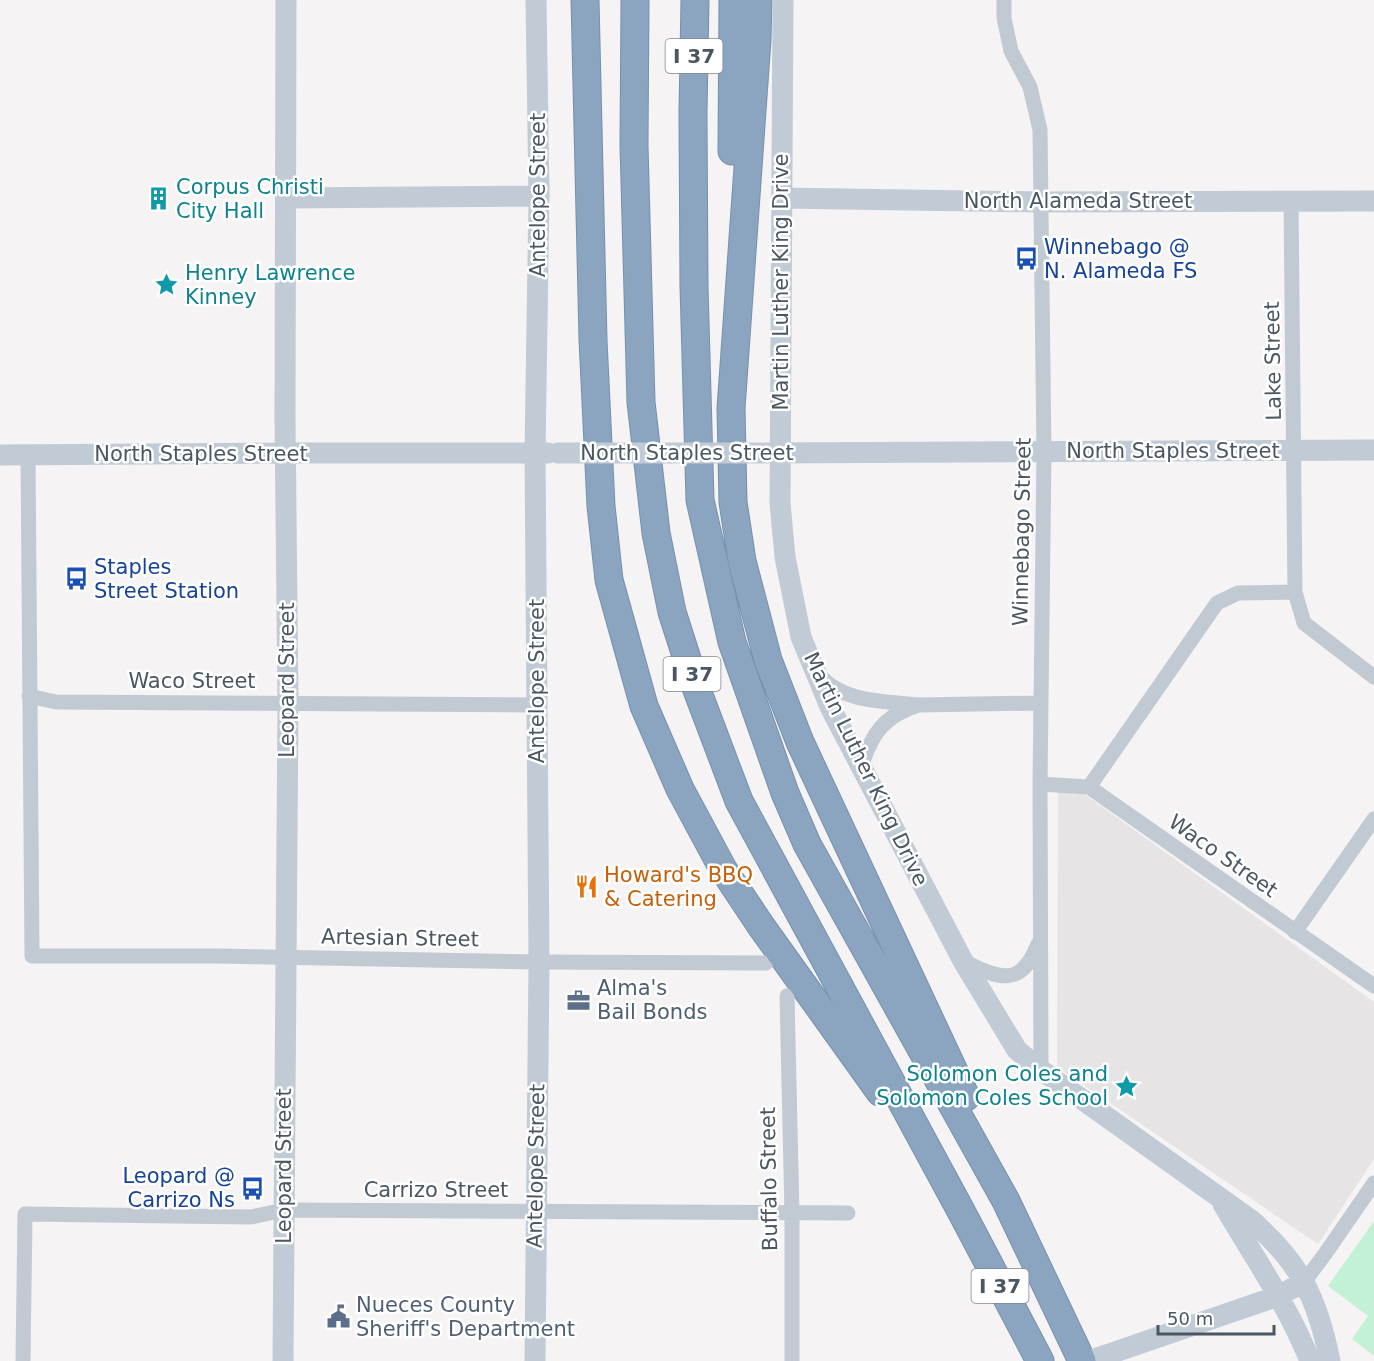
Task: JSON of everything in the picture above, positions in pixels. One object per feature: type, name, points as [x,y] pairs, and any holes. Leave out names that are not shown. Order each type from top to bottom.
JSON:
[{"type":"highway","points":[[585,0],[593,340],[601,506],[609,580],[644,706],[680,789],[723,869],[866,1072],[978,1242]]},
{"type":"highway","points":[[626,0],[634,78]]},
{"type":"highway","name":"I 37","points":[[635,0],[634,168],[641,402],[656,533],[672,612],[697,690],[739,801],[1040,1361]]},
{"type":"highway","name":"I 37","points":[[695,0],[694,286],[700,500],[732,642],[785,793],[807,844],[1006,1201],[1082,1361]]},
{"type":"highway","points":[[733,0],[731,408],[733,502],[742,561],[768,660],[800,742],[979,1124],[1006,1201]]},
{"type":"highway","points":[[731,408],[758,0]]},
{"type":"main road","name":"Leopard Street","points":[[283,1361],[288,703],[285,453],[286,0]]},
{"type":"main road","name":"Antelope Street","points":[[535,1361],[539,962],[535,453],[539,196],[537,0]]},
{"type":"main road","points":[[286,198],[539,196],[548,0]]},
{"type":"main road","name":"Martin Luther King Drive","points":[[783,0],[782,198],[771,453],[780,503],[785,557],[801,637],[831,709],[963,961],[1017,1050],[1041,1070],[1251,1220],[1274,1240],[1293,1262],[1316,1307],[1324,1329],[1330,1361]]},
{"type":"main road","name":"North Alameda Street","points":[[782,198],[1042,202],[1374,201]]},
{"type":"main road","name":"North Staples Street","points":[[0,455],[1374,450]]},
{"type":"main road","points":[[1218,1196],[1278,1296],[1310,1361]]},
{"type":"main road","points":[[1089,1361],[1278,1296],[1304,1282]]},
{"type":"street","name":"Winnebago Street","points":[[1004,0],[1004,18],[1011,51],[1030,87],[1040,130],[1044,452],[1040,784],[1041,1070]]},
{"type":"street","name":"Lake Street","points":[[1291,201],[1295,592],[1304,623],[1374,676]]},
{"type":"street","points":[[28,455],[30,501],[29,696]]},
{"type":"street","points":[[1040,784],[1089,787],[1217,603],[1238,593],[1295,592]]},
{"type":"street","points":[[814,669],[832,687],[855,698],[918,705],[1041,703]]},
{"type":"street","name":"Waco Street","points":[[29,696],[56,702],[536,705]]},
{"type":"street","name":"Artesian Street","points":[[29,696],[32,956],[766,963]]},
{"type":"street","points":[[861,766],[871,739],[878,730],[896,714],[918,705]]},
{"type":"street","name":"Waco Street","points":[[1089,787],[1374,986]]},
{"type":"street","points":[[1295,932],[1374,819]]},
{"type":"street","points":[[963,961],[1001,977],[1017,973],[1032,960],[1040,938]]},
{"type":"street","name":"Buffalo Street","points":[[787,996],[792,1213],[792,1361]]},
{"type":"street","points":[[1304,1282],[1374,1183]]},
{"type":"street","name":"Carrizo Street","points":[[23,1361],[25,1214],[251,1216],[284,1210],[848,1213]]},
{"type":"shaded area","points":[[1058,790],[1080,791],[1374,1002],[1374,1159],[1318,1244],[1057,1067]]},
{"type":"green space","points":[[1374,1221],[1374,1356],[1352,1339],[1368,1316],[1328,1286]]},
{"type":"place","name":"Corpus Christi City Hall","points":[[158,199]]},
{"type":"place","name":"Winnebago @ N. Alameda FS","points":[[1026,259]]},
{"type":"place","name":"Henry Lawrence Kinney","points":[[167,285]]},
{"type":"place","name":"Staples Street Station","points":[[76,579]]},
{"type":"place","name":"Howard's BBQ & Catering","points":[[586,887]]},
{"type":"place","name":"Alma's Bail Bonds","points":[[579,1000]]},
{"type":"place","name":"Solomon Coles and Solomon Coles School","points":[[1126,1086]]},
{"type":"place","name":"Leopard @ Carrizo Ns","points":[[253,1188]]},
{"type":"place","name":"Nueces County Sheriff's Department","points":[[338,1317]]}]
